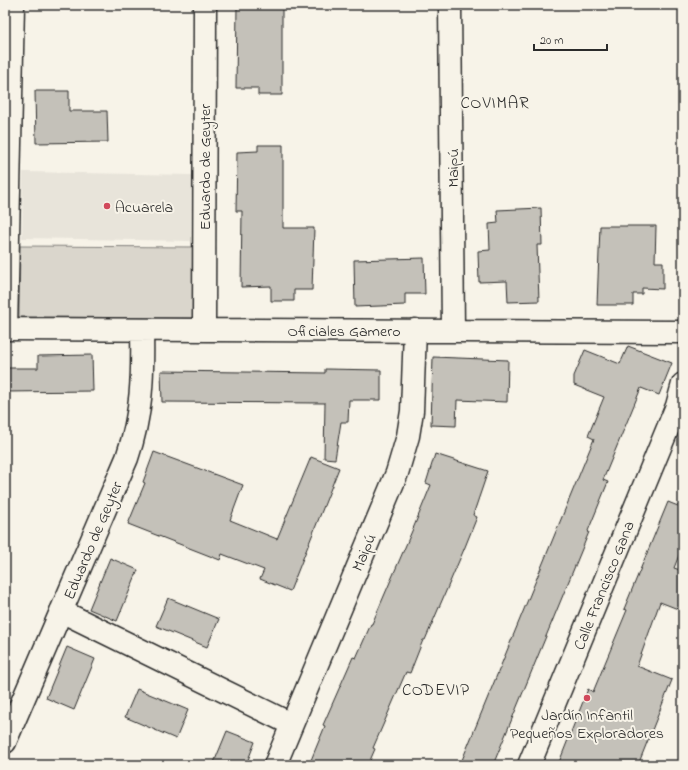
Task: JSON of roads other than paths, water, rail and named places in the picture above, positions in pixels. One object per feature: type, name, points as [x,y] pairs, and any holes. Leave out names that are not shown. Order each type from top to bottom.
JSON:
[{"type":"street","points":[[6,329],[13,5]]},
{"type":"street","name":"Eduardo de Geyter","points":[[204,330],[205,5]]},
{"type":"street","name":"Maipú","points":[[450,5],[453,330]]},
{"type":"street","name":"Oficiales Gamero","points":[[6,329],[683,332]]},
{"type":"street","name":"Eduardo de Geyter","points":[[5,742],[134,439],[141,396],[142,330]]},
{"type":"street","name":"Maipú","points":[[275,765],[399,467],[408,436],[412,411],[415,330]]},
{"type":"street","name":"Calle Francisco Gana","points":[[529,765],[680,402],[683,384]]},
{"type":"street","points":[[62,611],[291,724]]},
{"type":"place","name":"Acuarela","points":[[107,206]]},
{"type":"place","name":"Jardín Infantil Pequeños Exploradores","points":[[587,698]]},
{"type":"district","name":"COVIMAR","points":[[495,102]]},
{"type":"district","name":"CODEVIP","points":[[436,689]]}]
